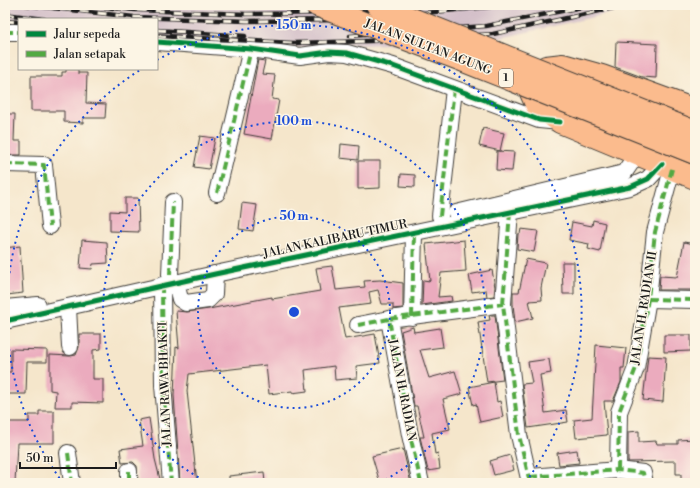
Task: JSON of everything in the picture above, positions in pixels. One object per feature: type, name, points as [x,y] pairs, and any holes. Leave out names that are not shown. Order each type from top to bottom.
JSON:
[{"type":"highway","name":"JALAN SULTAN AGUNG","points":[[316,5],[452,56],[695,153]]},
{"type":"highway","name":"JALAN SULTAN AGUNG","points":[[377,5],[695,132]]},
{"type":"highway","points":[[695,110],[602,76],[563,65],[554,66],[540,71],[532,80],[529,88],[536,104],[560,122],[695,178]]},
{"type":"street","points":[[5,32],[18,32]]},
{"type":"street","points":[[158,42],[251,49],[300,56],[330,52],[348,53],[393,66],[539,120],[560,122]]},
{"type":"street","points":[[217,193],[251,49]]},
{"type":"street","points":[[440,216],[454,88]]},
{"type":"street","name":"JALAN KALIBARU TIMUR","points":[[6,315],[68,307],[169,281],[215,274],[387,234],[440,216],[624,173],[637,154]]},
{"type":"street","points":[[5,164],[44,165],[50,226]]},
{"type":"street","name":"JALAN KALIBARU TIMUR","points":[[6,315],[51,303],[169,281],[387,234],[414,233],[630,187],[648,179],[667,167]]},
{"type":"street","name":"JALAN H. RADIAN II","points":[[618,470],[619,412],[636,368],[648,299],[655,232],[667,167]]},
{"type":"street","name":"JALAN RAWA BHAKTI","points":[[171,483],[163,385],[173,202]]},
{"type":"street","points":[[510,212],[503,304],[519,435],[530,480],[618,470],[643,473],[645,483]]},
{"type":"street","points":[[412,317],[414,233]]},
{"type":"street","points":[[169,281],[180,299],[186,302],[208,300],[214,294],[215,274]]},
{"type":"street","points":[[648,299],[695,300]]},
{"type":"street","points":[[358,325],[389,319],[503,304]]},
{"type":"street","points":[[68,307],[70,347]]},
{"type":"street","name":"JALAN H. RADIAN","points":[[389,319],[410,435],[421,483]]},
{"type":"street","points":[[68,453],[72,483]]},
{"type":"shaded area","points":[[5,5],[646,5],[496,39],[297,48],[158,39],[158,18],[18,18],[18,26],[5,25]]},
{"type":"building","points":[[616,42],[657,44],[656,78],[642,77],[615,67]]},
{"type":"building","points":[[258,60],[265,61],[262,74],[275,75],[272,99],[279,100],[272,139],[244,134]]},
{"type":"building","points":[[66,70],[78,70],[78,73],[87,73],[86,103],[106,104],[105,118],[83,118],[83,123],[64,122],[64,111],[31,111],[31,76],[62,76],[62,72],[66,72]]},
{"type":"building","points":[[5,114],[15,114],[14,141],[21,141],[21,155],[5,155]]},
{"type":"building","points":[[483,128],[504,133],[500,151],[479,146]]},
{"type":"building","points":[[200,136],[215,138],[209,169],[194,167]]},
{"type":"building","points":[[341,144],[359,146],[358,160],[340,158]]},
{"type":"building","points":[[497,151],[514,152],[512,171],[496,170]]},
{"type":"building","points":[[358,161],[380,161],[380,188],[358,189]]},
{"type":"building","points":[[401,174],[415,175],[415,187],[400,186]]},
{"type":"building","points":[[125,198],[138,198],[139,232],[110,231],[110,211],[125,212]]},
{"type":"building","points":[[242,203],[257,205],[253,231],[239,229]]},
{"type":"building","points":[[593,220],[605,223],[600,252],[588,249],[589,244],[569,240],[572,222],[592,226]]},
{"type":"building","points":[[521,229],[538,231],[534,252],[517,249],[518,234],[520,234]]},
{"type":"building","points":[[82,240],[107,242],[108,263],[93,264],[92,269],[80,268]]},
{"type":"building","points":[[464,240],[466,271],[441,273],[438,297],[451,296],[452,301],[422,305],[423,280],[430,281],[426,244]]},
{"type":"building","points":[[684,242],[695,244],[695,290],[659,290],[660,276],[677,277]]},
{"type":"building","points":[[20,246],[23,293],[7,295],[5,275],[8,274],[5,248]]},
{"type":"building","points":[[526,259],[546,263],[541,288],[542,300],[529,301],[533,318],[515,322],[513,292],[519,292]]},
{"type":"building","points":[[562,262],[574,262],[574,294],[563,294]]},
{"type":"building","points":[[332,266],[336,290],[365,287],[364,281],[380,280],[403,283],[403,308],[393,309],[393,304],[382,304],[378,290],[369,292],[371,304],[339,308],[345,339],[375,334],[380,363],[356,366],[357,378],[335,380],[334,366],[305,370],[307,391],[292,393],[292,391],[269,394],[266,365],[189,374],[187,391],[197,483],[180,483],[174,395],[176,347],[179,348],[176,311],[187,312],[209,309],[272,297],[272,299],[320,291],[316,268]]},
{"type":"building","points":[[492,270],[495,287],[494,296],[487,297],[486,290],[472,292],[469,275]]},
{"type":"building","points":[[489,315],[495,315],[503,380],[487,382],[478,322],[490,320]]},
{"type":"building","points":[[413,327],[414,332],[440,328],[443,347],[420,350],[429,378],[455,371],[462,394],[443,399],[450,429],[432,433],[435,454],[438,453],[440,469],[428,471],[420,437],[424,437],[417,406],[414,406],[401,331]]},
{"type":"building","points":[[79,334],[101,334],[101,349],[93,350],[93,379],[103,379],[103,403],[72,402],[72,407],[55,407],[56,391],[50,390],[50,355],[76,355],[79,347]]},
{"type":"building","points":[[664,335],[691,335],[691,351],[664,352]]},
{"type":"building","points":[[596,345],[626,348],[624,368],[621,368],[621,382],[613,401],[604,401],[607,435],[576,438],[574,420],[592,418]]},
{"type":"building","points":[[11,349],[47,350],[47,362],[27,362],[26,394],[5,394],[5,372],[11,372]]},
{"type":"building","points":[[648,356],[666,357],[663,402],[643,400]]},
{"type":"building","points":[[549,359],[551,373],[540,375],[545,413],[566,410],[568,422],[528,428],[522,384],[532,383],[528,362]]},
{"type":"building","points":[[494,382],[497,402],[500,401],[503,417],[480,422],[476,404],[473,405],[469,387]]},
{"type":"building","points":[[39,411],[54,411],[54,443],[17,443],[15,483],[5,483],[5,422],[29,422],[29,415],[39,415]]},
{"type":"building","points":[[149,418],[155,459],[161,483],[138,483],[137,466],[133,462],[122,463],[120,449],[143,446],[139,420]]},
{"type":"building","points":[[639,431],[639,442],[656,441],[657,444],[678,444],[678,440],[695,439],[695,483],[681,483],[681,474],[676,474],[676,461],[628,462],[628,432]]},
{"type":"building","points":[[403,449],[411,483],[380,483],[372,456]]},
{"type":"building","points":[[577,450],[579,463],[559,465],[557,453]]},
{"type":"building","points":[[510,455],[514,470],[494,475],[490,461]]},
{"type":"building","points":[[264,472],[265,483],[229,483],[229,476]]},
{"type":"railway","points":[[26,5],[134,17],[247,21],[346,20],[511,5]]},
{"type":"railway","points":[[83,5],[135,10],[246,14],[342,13],[431,5]]},
{"type":"railway","points":[[350,36],[486,26],[592,5]]},
{"type":"railway","points":[[158,36],[294,43],[407,40],[493,34],[627,5]]},
{"type":"railway","points":[[5,14],[36,18]]},
{"type":"railway","points":[[5,21],[18,22]]},
{"type":"railway","points":[[158,30],[245,36]]},
{"type":"marked path","points":[[5,32],[18,32]]},
{"type":"marked path","points":[[217,193],[251,49]]},
{"type":"marked path","points":[[440,216],[454,89]]},
{"type":"marked path","points":[[5,164],[44,165],[50,226]]},
{"type":"marked path","points":[[618,470],[619,412],[636,368],[648,299],[655,232],[672,169]]},
{"type":"marked path","points":[[170,275],[173,202]]},
{"type":"marked path","points":[[510,212],[503,304],[519,435],[530,483]]},
{"type":"marked path","points":[[412,317],[414,233]]},
{"type":"marked path","points":[[162,285],[163,385],[171,483]]},
{"type":"marked path","points":[[648,299],[695,300]]},
{"type":"marked path","points":[[421,483],[410,435],[389,319],[503,304]]},
{"type":"marked path","points":[[358,325],[389,319]]},
{"type":"marked path","points":[[68,453],[72,483]]},
{"type":"marked path","points":[[530,477],[618,470],[643,473],[645,483]]},
{"type":"marked path","points":[[129,471],[129,483]]},
{"type":"cycle path","points":[[158,42],[251,49],[300,56],[329,52],[347,53],[393,66],[539,120],[560,122]]},
{"type":"cycle path","points":[[5,321],[215,274],[630,187],[648,179],[662,164]]}]
